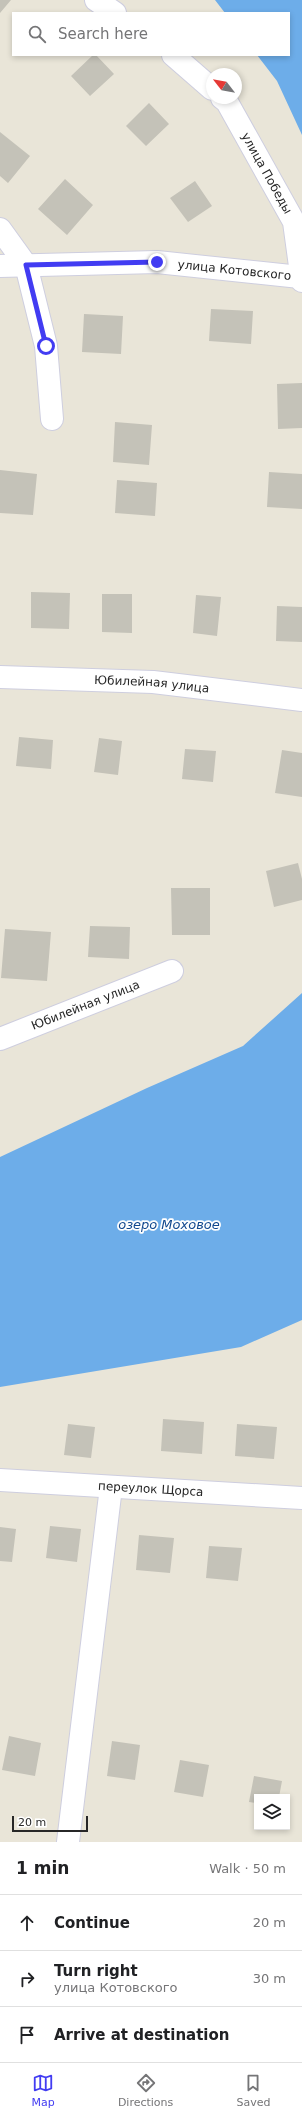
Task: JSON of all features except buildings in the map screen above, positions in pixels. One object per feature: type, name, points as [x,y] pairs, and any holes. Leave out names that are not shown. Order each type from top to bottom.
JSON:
[{"type":"street","points":[[96,0],[114,12]]},
{"type":"street","points":[[175,56],[206,84]]},
{"type":"street","name":"улица Победы","points":[[228,104],[294,222],[301,279]]},
{"type":"street","points":[[0,229],[26,265],[46,346],[52,419]]},
{"type":"street","name":"улица Котовского","points":[[0,266],[157,262],[301,279]]},
{"type":"street","name":"Юбилейная улица","points":[[0,677],[153,682],[302,700]]},
{"type":"street","name":"Юбилейная улица","points":[[0,1039],[172,971]]},
{"type":"street","name":"переулок Щорса","points":[[0,1480],[302,1498]]},
{"type":"street","points":[[68,1842],[111,1487]]},
{"type":"water","points":[[215,0],[302,0],[302,135],[277,81],[258,56],[290,56],[290,12],[224,12]]},
{"type":"water","name":"озеро Моховое","points":[[302,993],[302,1320],[241,1347],[0,1387],[0,1157],[147,1088],[243,1046]]},
{"type":"route","points":[[46,346],[26,265],[157,262]]}]
